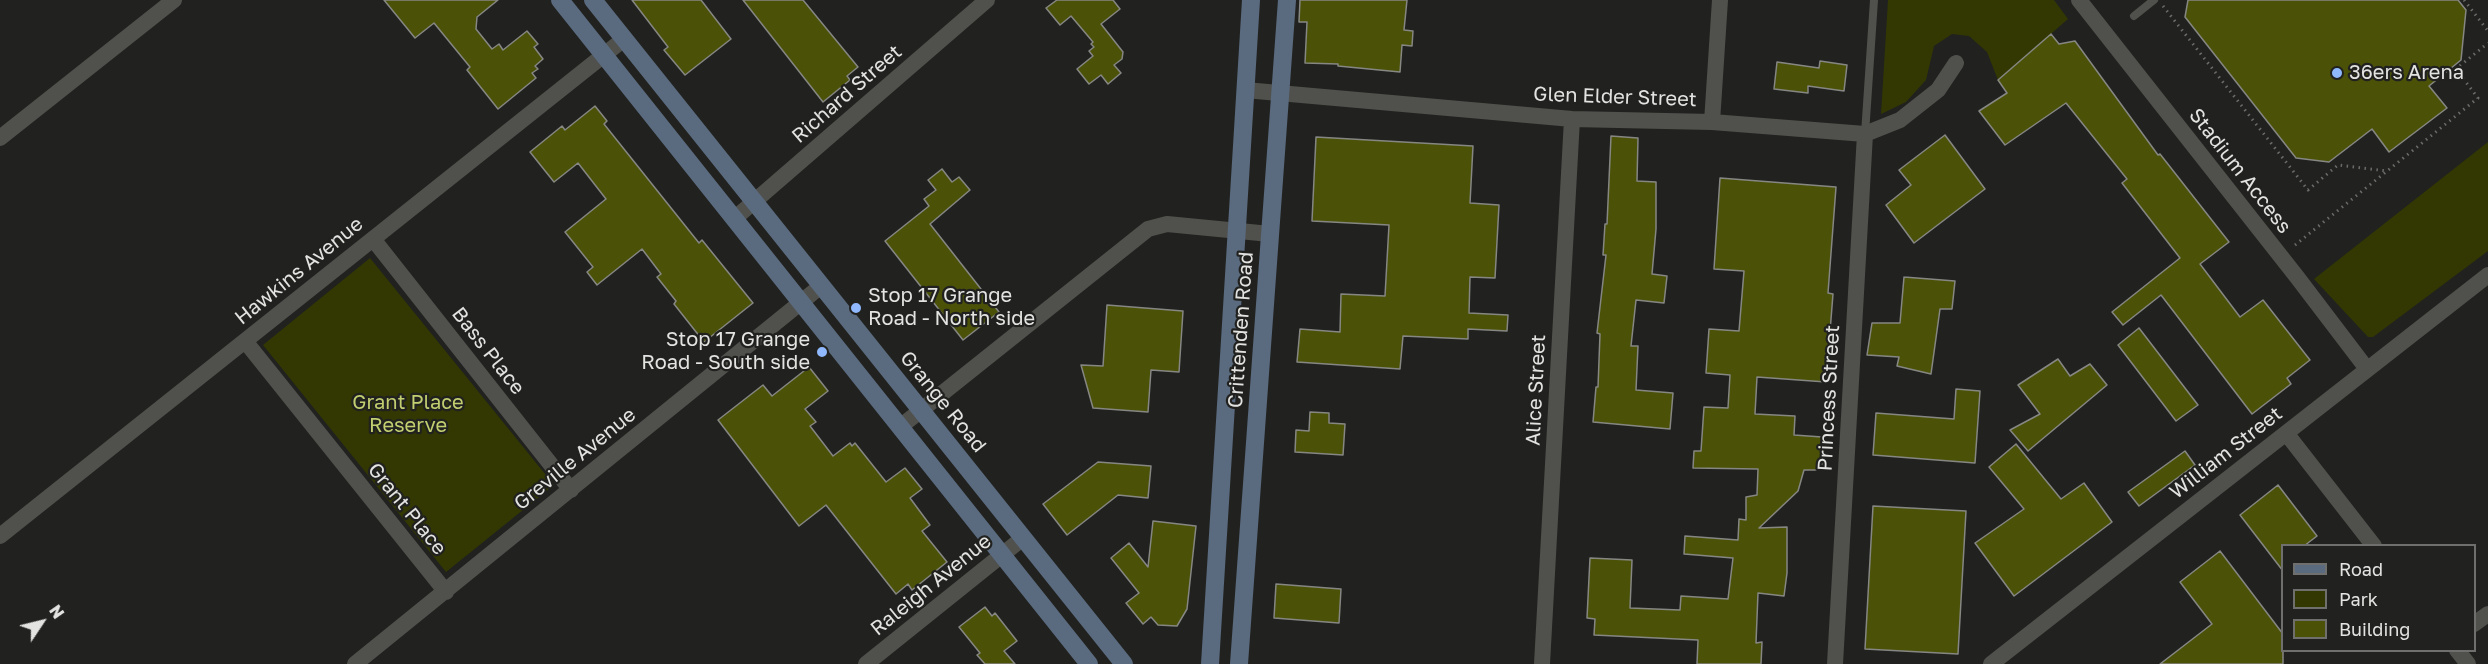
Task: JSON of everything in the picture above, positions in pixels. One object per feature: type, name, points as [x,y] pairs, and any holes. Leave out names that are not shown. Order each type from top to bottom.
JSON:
[{"type":"main road","name":"Grange Road","points":[[592,0],[1124,664]]},
{"type":"main road","name":"Crittenden Road","points":[[1210,664],[1251,0]]},
{"type":"main road","name":"Crittenden Road","points":[[1239,664],[1287,0]]},
{"type":"main road","points":[[567,3],[734,219],[1089,664]]},
{"type":"street","points":[[0,138],[174,0]]},
{"type":"street","name":"Richard Street","points":[[734,219],[987,0]]},
{"type":"street","points":[[1712,122],[1720,0]]},
{"type":"street","name":"Stadium Access","points":[[2079,0],[2367,369]]},
{"type":"street","name":"Hawkins Avenue","points":[[0,536],[624,39]]},
{"type":"street","name":"Glen Elder Street","points":[[1245,90],[1572,119],[1712,122],[1865,134],[1900,120],[1938,90],[1956,63]]},
{"type":"street","name":"Alice Street","points":[[1542,664],[1572,119]]},
{"type":"street","name":"Princess Street","points":[[1835,664],[1865,134]]},
{"type":"street","points":[[900,427],[1148,229],[1167,224],[1270,234]]},
{"type":"street","name":"Bass Place","points":[[373,238],[570,490]]},
{"type":"street","name":"William Street","points":[[1991,664],[2488,275]]},
{"type":"street","name":"Greville Avenue","points":[[355,664],[822,286]]},
{"type":"street","name":"Grant Place","points":[[244,341],[446,592]]},
{"type":"street","points":[[2286,433],[2372,544]]},
{"type":"street","name":"Raleigh Avenue","points":[[866,664],[1023,538]]},
{"type":"street","points":[[2476,623],[2488,614]]},
{"type":"street","points":[[2458,652],[2468,664]]},
{"type":"lane","points":[[1865,134],[1874,0]]},
{"type":"lane","points":[[2134,16],[2156,0]]},
{"type":"path","points":[[2156,0],[2308,190],[2338,165],[2387,171]]},
{"type":"path","points":[[2464,0],[2488,31]]},
{"type":"path","points":[[2281,256],[2478,98],[2456,69],[2488,43]]},
{"type":"green space","points":[[1888,0],[2054,0],[2068,19],[1998,80],[1987,52],[1969,36],[1952,34],[1934,46],[1926,80],[1906,102],[1881,114]]},
{"type":"green space","points":[[2488,142],[2488,251],[2373,337],[2368,337],[2314,279]]},
{"type":"green space","name":"Grant Place Reserve","points":[[370,258],[554,485],[446,572],[263,345]]},
{"type":"building","points":[[384,0],[498,0],[477,17],[476,29],[492,49],[499,44],[503,50],[527,31],[538,44],[534,47],[543,59],[535,66],[538,69],[532,73],[536,78],[498,109],[467,70],[470,67],[434,23],[415,38]]},
{"type":"building","points":[[632,0],[701,0],[731,39],[685,75],[664,50],[668,47]]},
{"type":"building","points":[[743,0],[803,0],[858,67],[847,76],[850,80],[823,102]]},
{"type":"building","points":[[1057,0],[1113,0],[1120,9],[1101,24],[1123,52],[1122,59],[1114,65],[1121,73],[1108,84],[1101,75],[1089,84],[1077,69],[1093,56],[1089,51],[1094,47],[1091,44],[1093,42],[1071,16],[1060,25],[1046,8]]},
{"type":"building","points":[[1300,0],[1407,0],[1404,30],[1413,31],[1412,46],[1402,45],[1400,72],[1338,66],[1338,64],[1305,63],[1307,22],[1299,22]]},
{"type":"building","name":"36ers Arena","points":[[2188,0],[2458,0],[2466,10],[2461,60],[2429,86],[2447,108],[2389,152],[2372,129],[2329,162],[2296,158],[2185,17]]},
{"type":"building","points":[[2051,34],[2059,44],[2075,41],[2158,155],[2160,154],[2229,242],[2200,264],[2240,317],[2263,300],[2310,360],[2287,378],[2291,384],[2252,414],[2161,295],[2123,325],[2112,312],[2180,258],[2122,183],[2127,179],[2066,103],[2005,145],[1979,111],[2007,93],[1998,80]]},
{"type":"building","points":[[1820,61],[1847,65],[1844,91],[1808,86],[1808,93],[1774,89],[1777,62],[1819,68]]},
{"type":"building","points":[[595,106],[607,121],[604,124],[699,243],[702,240],[753,303],[704,342],[674,304],[676,301],[657,277],[661,274],[642,249],[597,285],[587,272],[593,267],[565,232],[606,199],[578,163],[554,182],[530,152],[562,126],[565,130]]},
{"type":"building","points":[[1945,135],[1985,189],[1914,243],[1886,205],[1911,185],[1899,170]]},
{"type":"building","points":[[1611,136],[1638,138],[1637,181],[1656,182],[1656,229],[1652,274],[1667,276],[1664,303],[1636,300],[1631,346],[1638,346],[1636,390],[1673,393],[1670,429],[1593,422],[1596,387],[1598,387],[1600,334],[1597,333],[1606,255],[1603,255],[1605,224],[1607,224]]},
{"type":"building","points":[[1316,137],[1473,146],[1470,203],[1499,205],[1495,278],[1470,277],[1469,313],[1508,315],[1507,331],[1468,329],[1468,339],[1403,336],[1400,369],[1297,362],[1300,329],[1340,332],[1341,294],[1385,296],[1389,225],[1312,221]]},
{"type":"building","points":[[942,169],[952,182],[959,177],[970,190],[930,224],[999,312],[963,340],[885,241],[929,206],[924,199],[936,190],[928,180]]},
{"type":"building","points":[[1720,178],[1836,187],[1828,293],[1833,294],[1826,382],[1757,377],[1755,414],[1795,416],[1794,435],[1822,437],[1822,470],[1804,470],[1798,491],[1759,528],[1787,527],[1787,573],[1784,596],[1758,593],[1756,643],[1762,642],[1761,664],[1697,664],[1698,640],[1594,635],[1595,619],[1587,618],[1590,558],[1632,560],[1630,608],[1680,610],[1681,596],[1728,599],[1733,558],[1684,554],[1685,536],[1738,540],[1739,519],[1746,520],[1746,497],[1757,495],[1758,469],[1693,468],[1694,451],[1701,451],[1704,407],[1728,408],[1730,375],[1706,373],[1709,329],[1739,331],[1744,271],[1714,269]]},
{"type":"building","points":[[1904,277],[1955,281],[1952,309],[1940,309],[1931,374],[1897,366],[1899,357],[1867,355],[1872,323],[1900,323]]},
{"type":"building","points":[[1107,305],[1183,311],[1179,372],[1151,370],[1148,412],[1093,408],[1081,365],[1103,366]]},
{"type":"building","points":[[2139,328],[2198,405],[2176,421],[2118,345]]},
{"type":"building","points":[[2058,359],[2070,376],[2090,364],[2107,385],[2028,451],[2010,430],[2040,414],[2018,385]]},
{"type":"building","points":[[809,367],[828,391],[805,409],[816,422],[810,426],[833,456],[850,443],[852,446],[855,443],[886,482],[905,468],[922,489],[910,498],[930,525],[922,531],[947,562],[912,590],[908,584],[896,594],[826,505],[799,526],[718,420],[763,385],[772,396]]},
{"type":"building","points":[[1956,389],[1980,391],[1975,463],[1873,455],[1876,413],[1954,419]]},
{"type":"building","points":[[1310,412],[1329,413],[1329,423],[1345,424],[1343,455],[1295,452],[1296,430],[1309,431]]},
{"type":"building","points":[[2016,444],[2061,499],[2084,483],[2112,522],[2014,596],[1975,543],[2024,509],[1989,467]]},
{"type":"building","points":[[2185,451],[2195,465],[2139,506],[2128,492]]},
{"type":"building","points":[[1098,462],[1151,466],[1148,498],[1118,495],[1067,535],[1043,504]]},
{"type":"building","points":[[2278,485],[2317,536],[2307,544],[2281,544],[2281,568],[2240,515]]},
{"type":"building","points":[[1873,506],[1966,511],[1958,654],[1865,649]]},
{"type":"building","points":[[1153,521],[1196,526],[1187,609],[1177,626],[1158,625],[1151,617],[1143,624],[1126,603],[1139,593],[1111,558],[1129,543],[1148,567]]},
{"type":"building","points":[[2220,551],[2281,631],[2283,664],[2160,664],[2212,624],[2180,582]]},
{"type":"building","points":[[1276,584],[1341,589],[1339,623],[1274,618]]},
{"type":"building","points":[[985,607],[992,616],[995,613],[1017,641],[1004,651],[1015,664],[985,664],[977,655],[980,653],[959,627]]},
{"type":"place","name":"36ers Arena","points":[[2337,73]]},
{"type":"place","name":"Stop 17 Grange Road - North side","points":[[856,308]]},
{"type":"place","name":"Stop 17 Grange Road - South side","points":[[822,352]]}]
